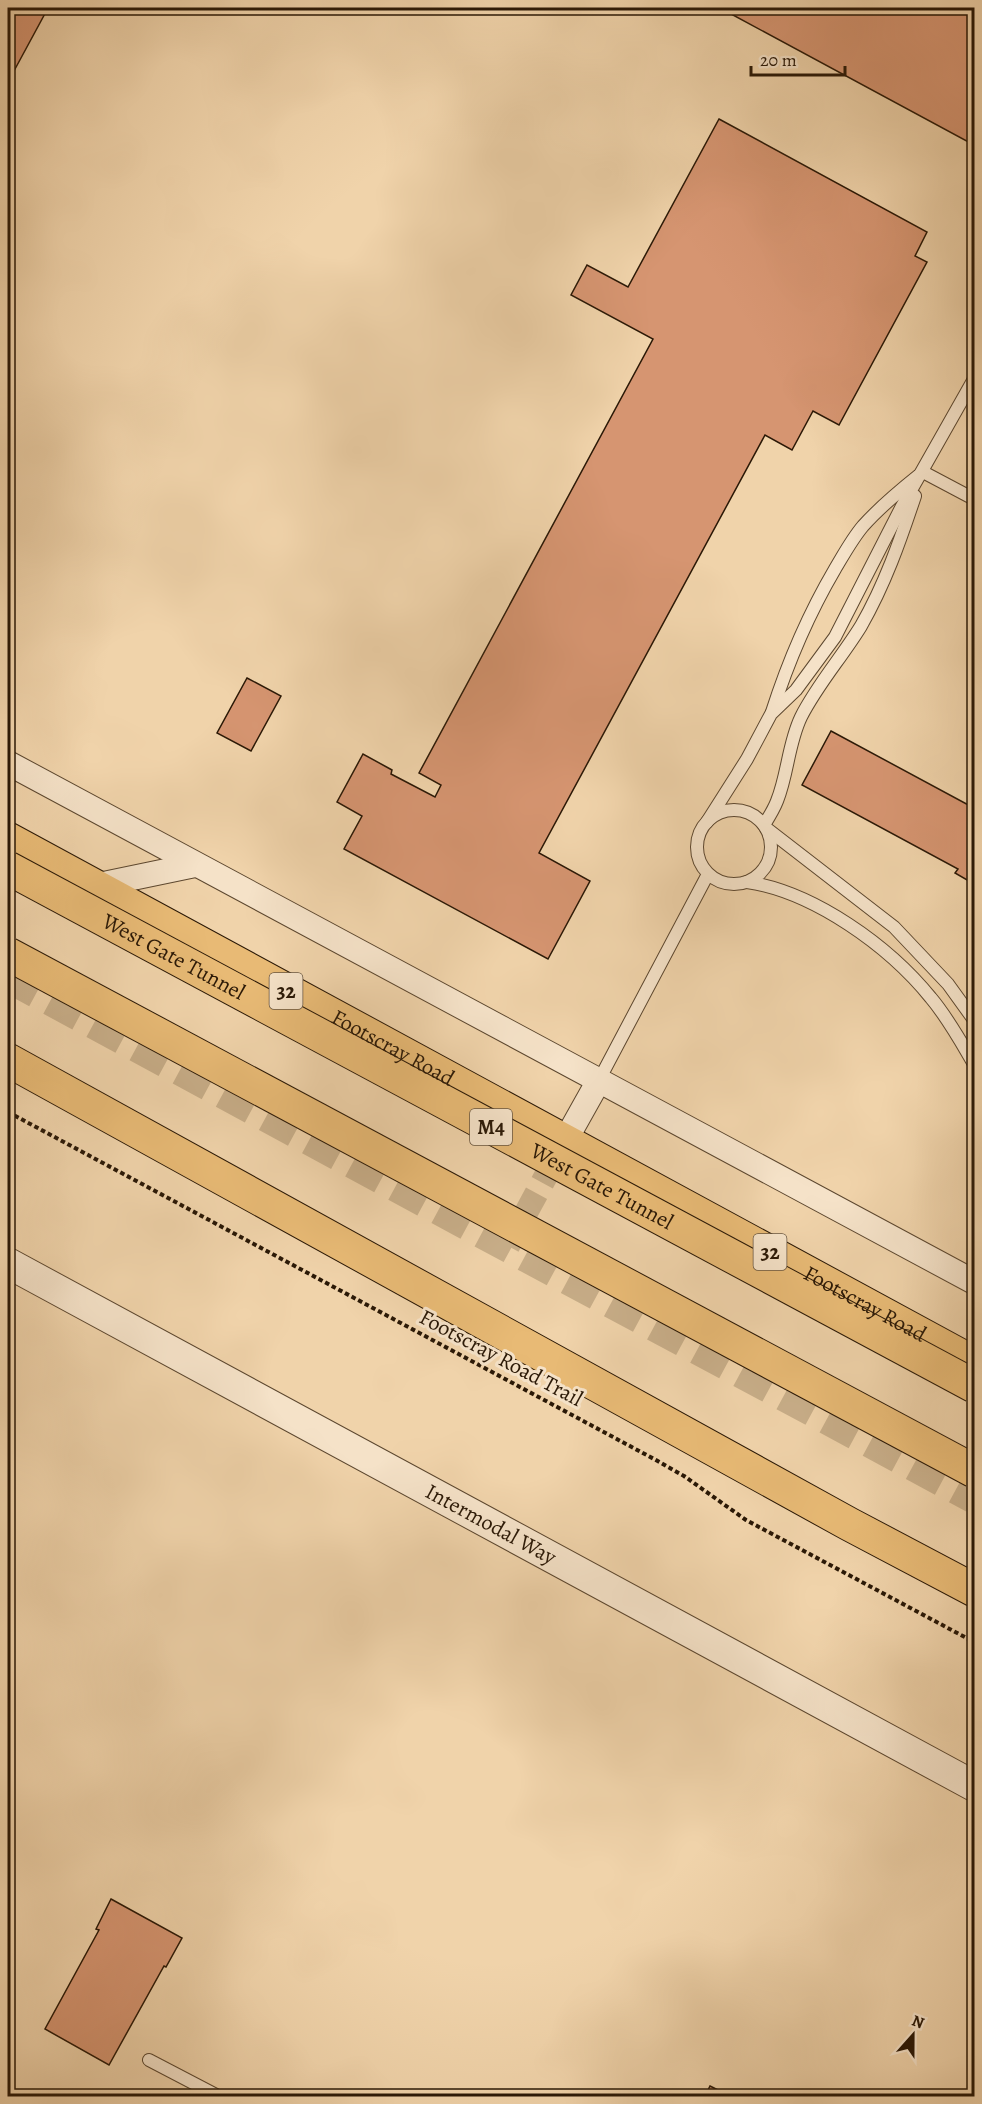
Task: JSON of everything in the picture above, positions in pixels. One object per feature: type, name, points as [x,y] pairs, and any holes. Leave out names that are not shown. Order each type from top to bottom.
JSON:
[{"type":"main road","name":"Footscray Road","points":[[8,839],[975,1363]]},
{"type":"main road","name":"West Gate Tunnel","points":[[8,868],[975,1386]]},
{"type":"main road","points":[[8,954],[975,1470]]},
{"type":"main road","points":[[8,1060],[828,1512],[975,1590]]},
{"type":"street","points":[[8,763],[598,1082],[975,1282]]},
{"type":"street","points":[[94,886],[195,865]]},
{"type":"street","points":[[565,1142],[598,1082]]},
{"type":"street","name":"Intermodal Way","points":[[8,1263],[975,1786]]},
{"type":"lane","points":[[771,714],[796,690],[835,637],[901,508],[971,393],[975,379]]},
{"type":"lane","points":[[924,472],[975,499]]},
{"type":"lane","points":[[765,826],[771,837],[770,860],[765,869],[747,882],[736,885],[725,883],[708,874],[701,865],[697,843],[700,832],[747,759],[771,714],[806,622],[862,528],[888,500],[924,472]]},
{"type":"lane","points":[[765,826],[777,801],[798,725],[814,693],[841,658],[878,596],[924,472]]},
{"type":"lane","points":[[707,822],[715,815],[737,810],[749,813],[894,927],[948,984],[975,1020]]},
{"type":"lane","points":[[598,1082],[708,874]]},
{"type":"lane","points":[[747,882],[768,885],[790,893],[846,923],[891,957],[932,999],[975,1064]]},
{"type":"lane","points":[[149,2060],[218,2097]]},
{"type":"path","name":"Footscray Road Trail","points":[[8,1112],[654,1459],[684,1476],[746,1520],[975,1642]]},
{"type":"building","points":[[8,8],[48,8],[8,82]]},
{"type":"building","points":[[720,8],[974,8],[974,145]]},
{"type":"building","points":[[719,119],[927,232],[915,256],[927,262],[839,425],[813,411],[792,450],[765,435],[539,853],[590,881],[548,959],[344,849],[362,816],[337,802],[363,754],[392,770],[391,774],[435,797],[441,785],[419,773],[653,339],[571,295],[587,265],[628,287]]},
{"type":"building","points":[[247,678],[281,696],[251,751],[217,733]]},
{"type":"building","points":[[831,731],[974,808],[974,884],[955,873],[958,869],[802,785]]},
{"type":"building","points":[[111,1899],[182,1938],[109,2065],[45,2029],[99,1930],[96,1929]]},
{"type":"building","points":[[710,2086],[730,2096],[705,2096]]},
{"type":"tunnel","points":[[8,976],[974,1497]]},
{"type":"tunnel","points":[[508,1246],[561,1148]]}]
